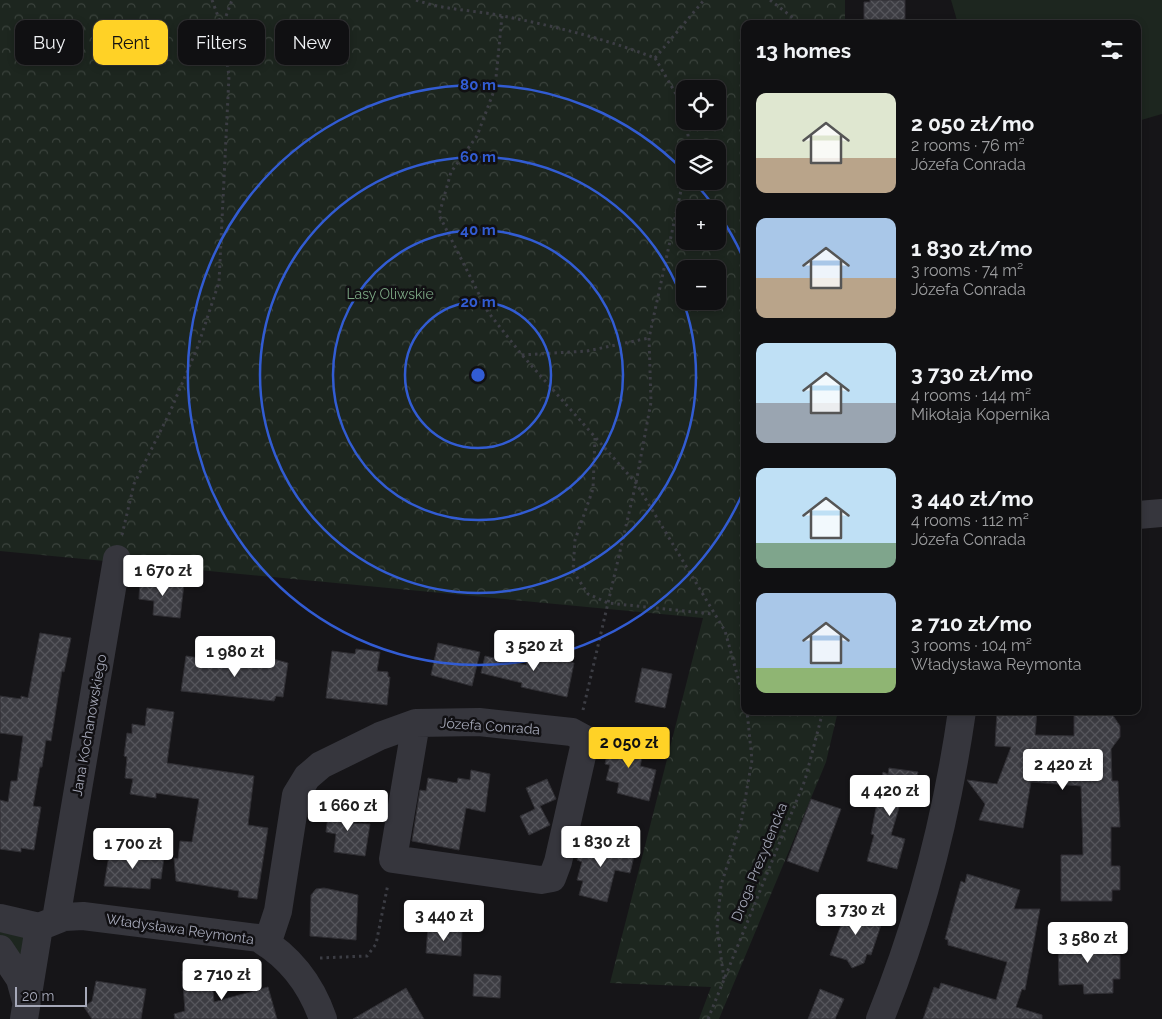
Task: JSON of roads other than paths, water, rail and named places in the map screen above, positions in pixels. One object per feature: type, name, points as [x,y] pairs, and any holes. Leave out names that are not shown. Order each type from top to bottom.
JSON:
[{"type":"street","points":[[1141,515],[1162,513]]},
{"type":"street","name":"Jana Kochanowskiego","points":[[25,1010],[47,923],[119,551]]},
{"type":"street","points":[[880,1019],[901,961],[936,848],[961,715]]},
{"type":"street","name":"Józefa Conrada","points":[[267,944],[278,911],[296,794],[307,777],[321,765],[348,751],[416,723],[479,722],[578,734],[585,740],[558,862],[552,878],[541,880],[393,859],[416,723]]},
{"type":"street","name":"Władysława Reymonta","points":[[0,918],[47,923],[83,916],[258,938],[276,949],[300,974],[318,1005],[323,1019]]},
{"type":"street","points":[[0,949],[20,979],[25,1010]]},
{"type":"park label","name":"Lasy Oliwskie","points":[[390,294]]}]
